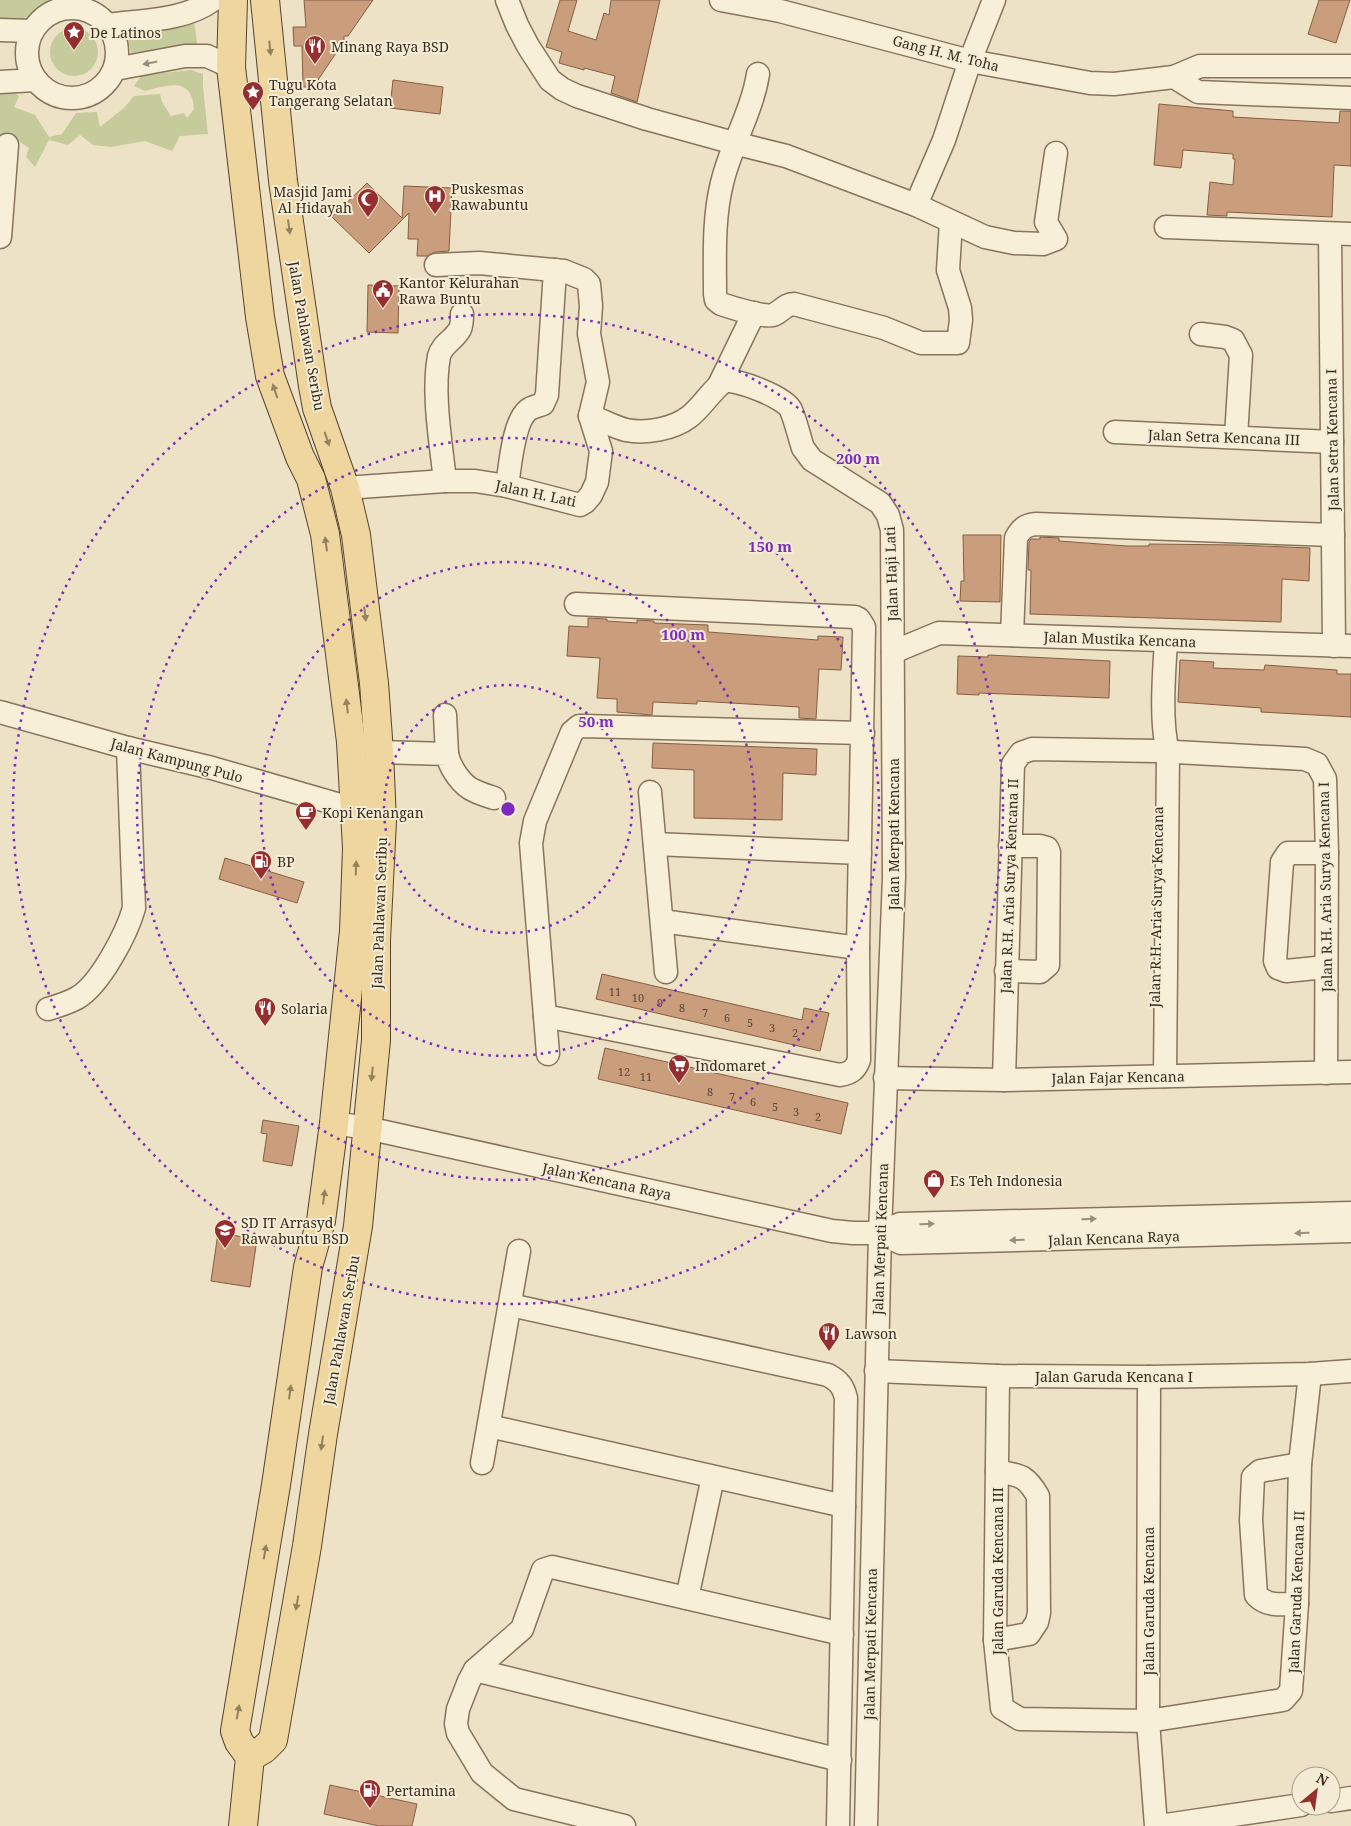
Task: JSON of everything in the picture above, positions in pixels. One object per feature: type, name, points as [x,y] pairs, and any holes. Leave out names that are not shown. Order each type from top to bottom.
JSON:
[{"type":"main road","name":"Jalan Pahlawan Seribu","points":[[233,0],[231,68],[258,308],[270,376],[300,457],[311,479],[324,534],[351,742],[357,848],[354,931],[334,1123],[321,1221],[308,1267],[276,1485],[235,1730],[239,1742],[250,1757],[264,1749],[273,1740],[307,1546],[358,1226],[376,1040],[376,940],[382,821],[374,683],[356,535],[345,488],[320,417],[313,386],[283,181],[264,0]]},
{"type":"main road","points":[[331,583],[338,588],[349,590],[361,582]]},
{"type":"main road","points":[[243,1826],[250,1757]]},
{"type":"street","points":[[108,25],[179,15],[199,8],[213,0]]},
{"type":"street","points":[[507,0],[517,25],[538,64],[550,80],[562,89],[577,96],[648,119],[734,144],[786,156],[916,205],[985,237],[1014,243],[1043,244],[1056,240],[1046,222],[1056,153]]},
{"type":"street","name":"Gang H. M. Toha","points":[[721,0],[781,5],[970,61],[1090,83],[1114,84],[1174,77],[1200,66],[1351,66]]},
{"type":"street","points":[[916,205],[944,140],[970,61],[994,0]]},
{"type":"street","points":[[62,9],[87,10],[98,16],[108,25],[114,35],[117,46],[117,58],[108,81],[98,91],[85,96],[71,98],[58,96],[45,89],[36,80],[27,56],[28,43],[32,32],[40,21],[50,13],[62,9]]},
{"type":"street","points":[[0,30],[32,32]]},
{"type":"street","points":[[114,69],[184,56],[207,56],[231,68]]},
{"type":"street","points":[[758,74],[755,94],[734,144],[721,183],[714,230],[715,294],[716,300],[721,304],[772,316],[788,305],[794,304],[884,328],[921,343],[958,342],[961,320],[960,308],[948,270],[952,222]]},
{"type":"street","points":[[1174,77],[1198,92],[1351,98]]},
{"type":"street","points":[[0,82],[36,80]]},
{"type":"street","points":[[0,237],[7,145]]},
{"type":"street","points":[[1166,227],[1340,234]]},
{"type":"street","name":"Jalan Setra Kencana I","points":[[1340,234],[1332,442],[1333,535],[1343,646]]},
{"type":"street","points":[[436,265],[480,263],[564,271],[579,276],[589,284],[591,306],[589,334],[598,382],[590,416],[627,430],[664,429],[689,417],[719,385],[754,313]]},
{"type":"street","points":[[507,486],[518,425],[525,413],[530,408],[542,404],[547,395],[555,270]]},
{"type":"street","points":[[445,481],[438,406],[439,355],[443,347],[460,328],[462,314]]},
{"type":"street","points":[[1201,334],[1233,340],[1241,355],[1236,438]]},
{"type":"street","name":"Jalan Haji Lati","points":[[719,385],[728,380],[736,382],[779,398],[786,403],[791,409],[803,448],[812,460],[880,503],[888,515],[892,530],[892,652]]},
{"type":"street","name":"Jalan H. Lati","points":[[345,488],[445,481],[475,482],[507,486],[571,504],[580,504],[585,502],[591,495],[597,482],[601,460],[601,452],[590,416]]},
{"type":"street","name":"Jalan Setra Kencana III","points":[[1115,432],[1332,442]]},
{"type":"street","points":[[1012,635],[1016,538],[1026,525],[1333,535]]},
{"type":"street","points":[[576,604],[855,617],[859,619],[864,627],[860,852],[871,899],[892,926]]},
{"type":"street","name":"Jalan Mustika Kencana","points":[[892,652],[939,633],[1343,646]]},
{"type":"street","name":"Jalan R.H. Aria Surya Kencana","points":[[1160,1076],[1164,673],[1166,641]]},
{"type":"street","name":"Jalan Merpati Kencana","points":[[871,1826],[872,1563],[876,1372],[885,1078],[894,877],[892,652]]},
{"type":"street","name":"Jalan Kampung Pulo","points":[[0,712],[128,748],[212,768],[354,809]]},
{"type":"street","points":[[444,715],[449,764],[458,777],[473,791],[494,798]]},
{"type":"street","points":[[548,1054],[531,843],[535,820],[575,728],[584,726],[863,732]]},
{"type":"street","points":[[48,1009],[78,997],[94,982],[111,959],[131,921],[134,908],[128,748]]},
{"type":"street","name":"Jalan R.H. Aria Surya Kencana II","points":[[1004,1080],[1014,764],[1022,753],[1032,749],[1164,748]]},
{"type":"street","name":"Jalan R.H. Aria Surya Kencana I","points":[[1164,748],[1304,759],[1317,764],[1325,779],[1327,853],[1326,1072]]},
{"type":"street","points":[[379,752],[447,754]]},
{"type":"street","points":[[650,792],[666,972]]},
{"type":"street","points":[[655,844],[860,852]]},
{"type":"street","points":[[1006,971],[1040,972],[1048,965],[1049,852],[1047,848],[1040,846],[1010,846]]},
{"type":"street","points":[[1326,967],[1286,971],[1278,968],[1275,961],[1282,862],[1284,857],[1288,854],[1327,853]]},
{"type":"street","points":[[545,1016],[840,1075],[850,1073],[859,1060],[858,948],[871,899],[884,883],[894,877]]},
{"type":"street","points":[[662,921],[858,948]]},
{"type":"street","name":"Jalan Fajar Kencana","points":[[885,1078],[1004,1080],[1351,1072]]},
{"type":"street","name":"Jalan Kencana Raya","points":[[334,1123],[367,1128],[832,1231],[880,1233],[901,1243],[1351,1231]]},
{"type":"street","name":"Jalan Kencana Raya","points":[[880,1233],[900,1224],[1351,1213]]},
{"type":"street","points":[[482,1463],[519,1250]]},
{"type":"street","points":[[510,1305],[828,1375],[837,1380],[844,1388],[846,1398],[838,1826]]},
{"type":"street","name":"Jalan Garuda Kencana I","points":[[876,1372],[998,1376],[1148,1377],[1310,1374],[1351,1371]]},
{"type":"street","name":"Jalan Garuda Kencana II","points":[[1148,1722],[1283,1700],[1291,1691],[1297,1604],[1300,1464],[1310,1374]]},
{"type":"street","name":"Jalan Garuda Kencana III","points":[[998,1376],[994,1640],[1002,1708],[1020,1719],[1148,1722]]},
{"type":"street","name":"Jalan Garuda Kencana","points":[[1148,1377],[1148,1722],[1158,1826],[1291,1806]]},
{"type":"street","points":[[489,1426],[844,1506]]},
{"type":"street","points":[[1297,1604],[1267,1604],[1256,1595],[1251,1520],[1253,1476],[1260,1471],[1300,1464]]},
{"type":"street","points":[[994,1640],[1029,1634],[1037,1622],[1039,1613],[1038,1496],[1031,1484],[1023,1477],[997,1471]]},
{"type":"street","points":[[687,1598],[713,1477]]},
{"type":"street","points":[[843,1563],[872,1563]]},
{"type":"street","points":[[624,1826],[514,1799],[482,1773],[458,1733],[456,1724],[458,1710],[475,1670],[522,1629],[541,1574],[547,1568],[552,1566],[842,1634]]},
{"type":"street","points":[[475,1670],[840,1760]]},
{"type":"green space","points":[[0,0],[54,0],[40,5],[21,21],[0,24]]},
{"type":"green space","points":[[194,22],[198,48],[132,58],[127,33]]},
{"type":"green space","name":"De Latinos","points":[[69,28],[79,28],[91,35],[98,47],[98,57],[91,69],[79,76],[69,76],[61,72],[54,65],[50,57],[50,47],[54,39],[61,32]]},
{"type":"green space","points":[[191,70],[203,74],[208,134],[180,136],[172,151],[145,141],[111,147],[93,145],[80,135],[68,145],[49,140],[35,167],[26,157],[29,148],[14,138],[0,141],[0,83],[19,96],[14,107],[35,115],[49,137],[62,134],[76,113],[97,112],[100,127],[124,108],[134,96],[160,94],[162,102],[171,116],[184,113],[187,118],[194,109],[189,91],[184,87],[170,85],[145,91],[134,86],[142,75]]},
{"type":"building","points":[[304,0],[373,0],[348,36],[344,36],[344,41],[318,80],[317,87],[303,87],[302,46],[294,46],[293,27],[306,27]]},
{"type":"building","points":[[560,0],[577,0],[568,31],[596,40],[604,13],[609,15],[611,0],[660,0],[637,102],[611,93],[615,76],[559,63],[562,52],[546,47]]},
{"type":"building","points":[[1319,0],[1350,0],[1336,43],[1308,34]]},
{"type":"building","points":[[393,80],[443,87],[440,114],[390,108]]},
{"type":"building","points":[[1159,104],[1233,111],[1233,117],[1339,123],[1340,111],[1351,111],[1351,166],[1334,165],[1332,217],[1227,212],[1227,216],[1207,215],[1210,182],[1233,185],[1235,159],[1233,159],[1233,154],[1183,150],[1181,168],[1154,165]]},
{"type":"building","points":[[367,183],[402,218],[404,186],[452,188],[449,251],[435,252],[427,256],[417,256],[418,239],[408,239],[409,213],[369,253],[332,217]]},
{"type":"building","name":"Kantor Kelurahan Rawa Buntu","points":[[368,285],[399,286],[398,333],[367,332]]},
{"type":"building","points":[[963,535],[1001,535],[1000,602],[960,601],[961,581],[964,581]]},
{"type":"building","points":[[1040,537],[1059,538],[1059,541],[1127,546],[1149,546],[1149,544],[1310,548],[1309,581],[1282,579],[1281,622],[1030,614],[1031,570],[1028,570],[1029,542],[1031,539],[1040,539]]},
{"type":"building","points":[[588,618],[637,623],[637,620],[654,621],[654,623],[708,625],[708,632],[818,640],[818,636],[843,637],[841,670],[819,669],[816,719],[799,718],[799,707],[697,701],[697,704],[653,702],[652,715],[617,712],[617,699],[597,698],[600,658],[567,656],[569,626],[588,627]]},
{"type":"building","points":[[988,655],[1110,661],[1109,698],[979,693],[979,695],[957,694],[958,656],[988,657]]},
{"type":"building","points":[[1180,660],[1214,662],[1213,668],[1264,670],[1265,665],[1337,670],[1337,674],[1351,674],[1351,717],[1261,712],[1261,708],[1178,702]]},
{"type":"building","points":[[653,743],[817,749],[816,775],[783,773],[782,820],[694,818],[694,770],[652,768]]},
{"type":"building","name":"BP","points":[[225,858],[304,882],[297,903],[219,879]]},
{"type":"building","points":[[602,974],[802,1020],[804,1008],[829,1013],[820,1051],[596,999]]},
{"type":"building","points":[[605,1048],[848,1103],[841,1134],[598,1079]]},
{"type":"building","points":[[263,1120],[299,1126],[292,1166],[263,1161],[267,1134],[261,1133]]},
{"type":"building","points":[[218,1233],[257,1239],[250,1287],[211,1281]]},
{"type":"building","name":"Pertamina","points":[[330,1785],[417,1804],[412,1826],[379,1826],[324,1814]]},
{"type":"place","name":"De Latinos","points":[[74,51]]},
{"type":"place","name":"Minang Raya BSD","points":[[315,65]]},
{"type":"place","name":"Tugu Kota Tangerang Selatan","points":[[253,111]]},
{"type":"place","name":"Puskesmas Rawabuntu","points":[[435,215]]},
{"type":"place","name":"Masjid Jami Al Hidayah","points":[[368,218]]},
{"type":"place","name":"Kantor Kelurahan Rawa Buntu","points":[[383,309]]},
{"type":"place","name":"Kopi Kenangan","points":[[306,831]]},
{"type":"place","name":"BP","points":[[261,880]]},
{"type":"place","name":"Solaria","points":[[265,1027]]},
{"type":"place","name":"Indomaret","points":[[679,1084]]},
{"type":"place","name":"Es Teh Indonesia","points":[[934,1199]]},
{"type":"place","name":"SD IT Arrasyd Rawabuntu BSD","points":[[225,1249]]},
{"type":"place","name":"Lawson","points":[[829,1352]]},
{"type":"place","name":"Pertamina","points":[[370,1809]]}]
